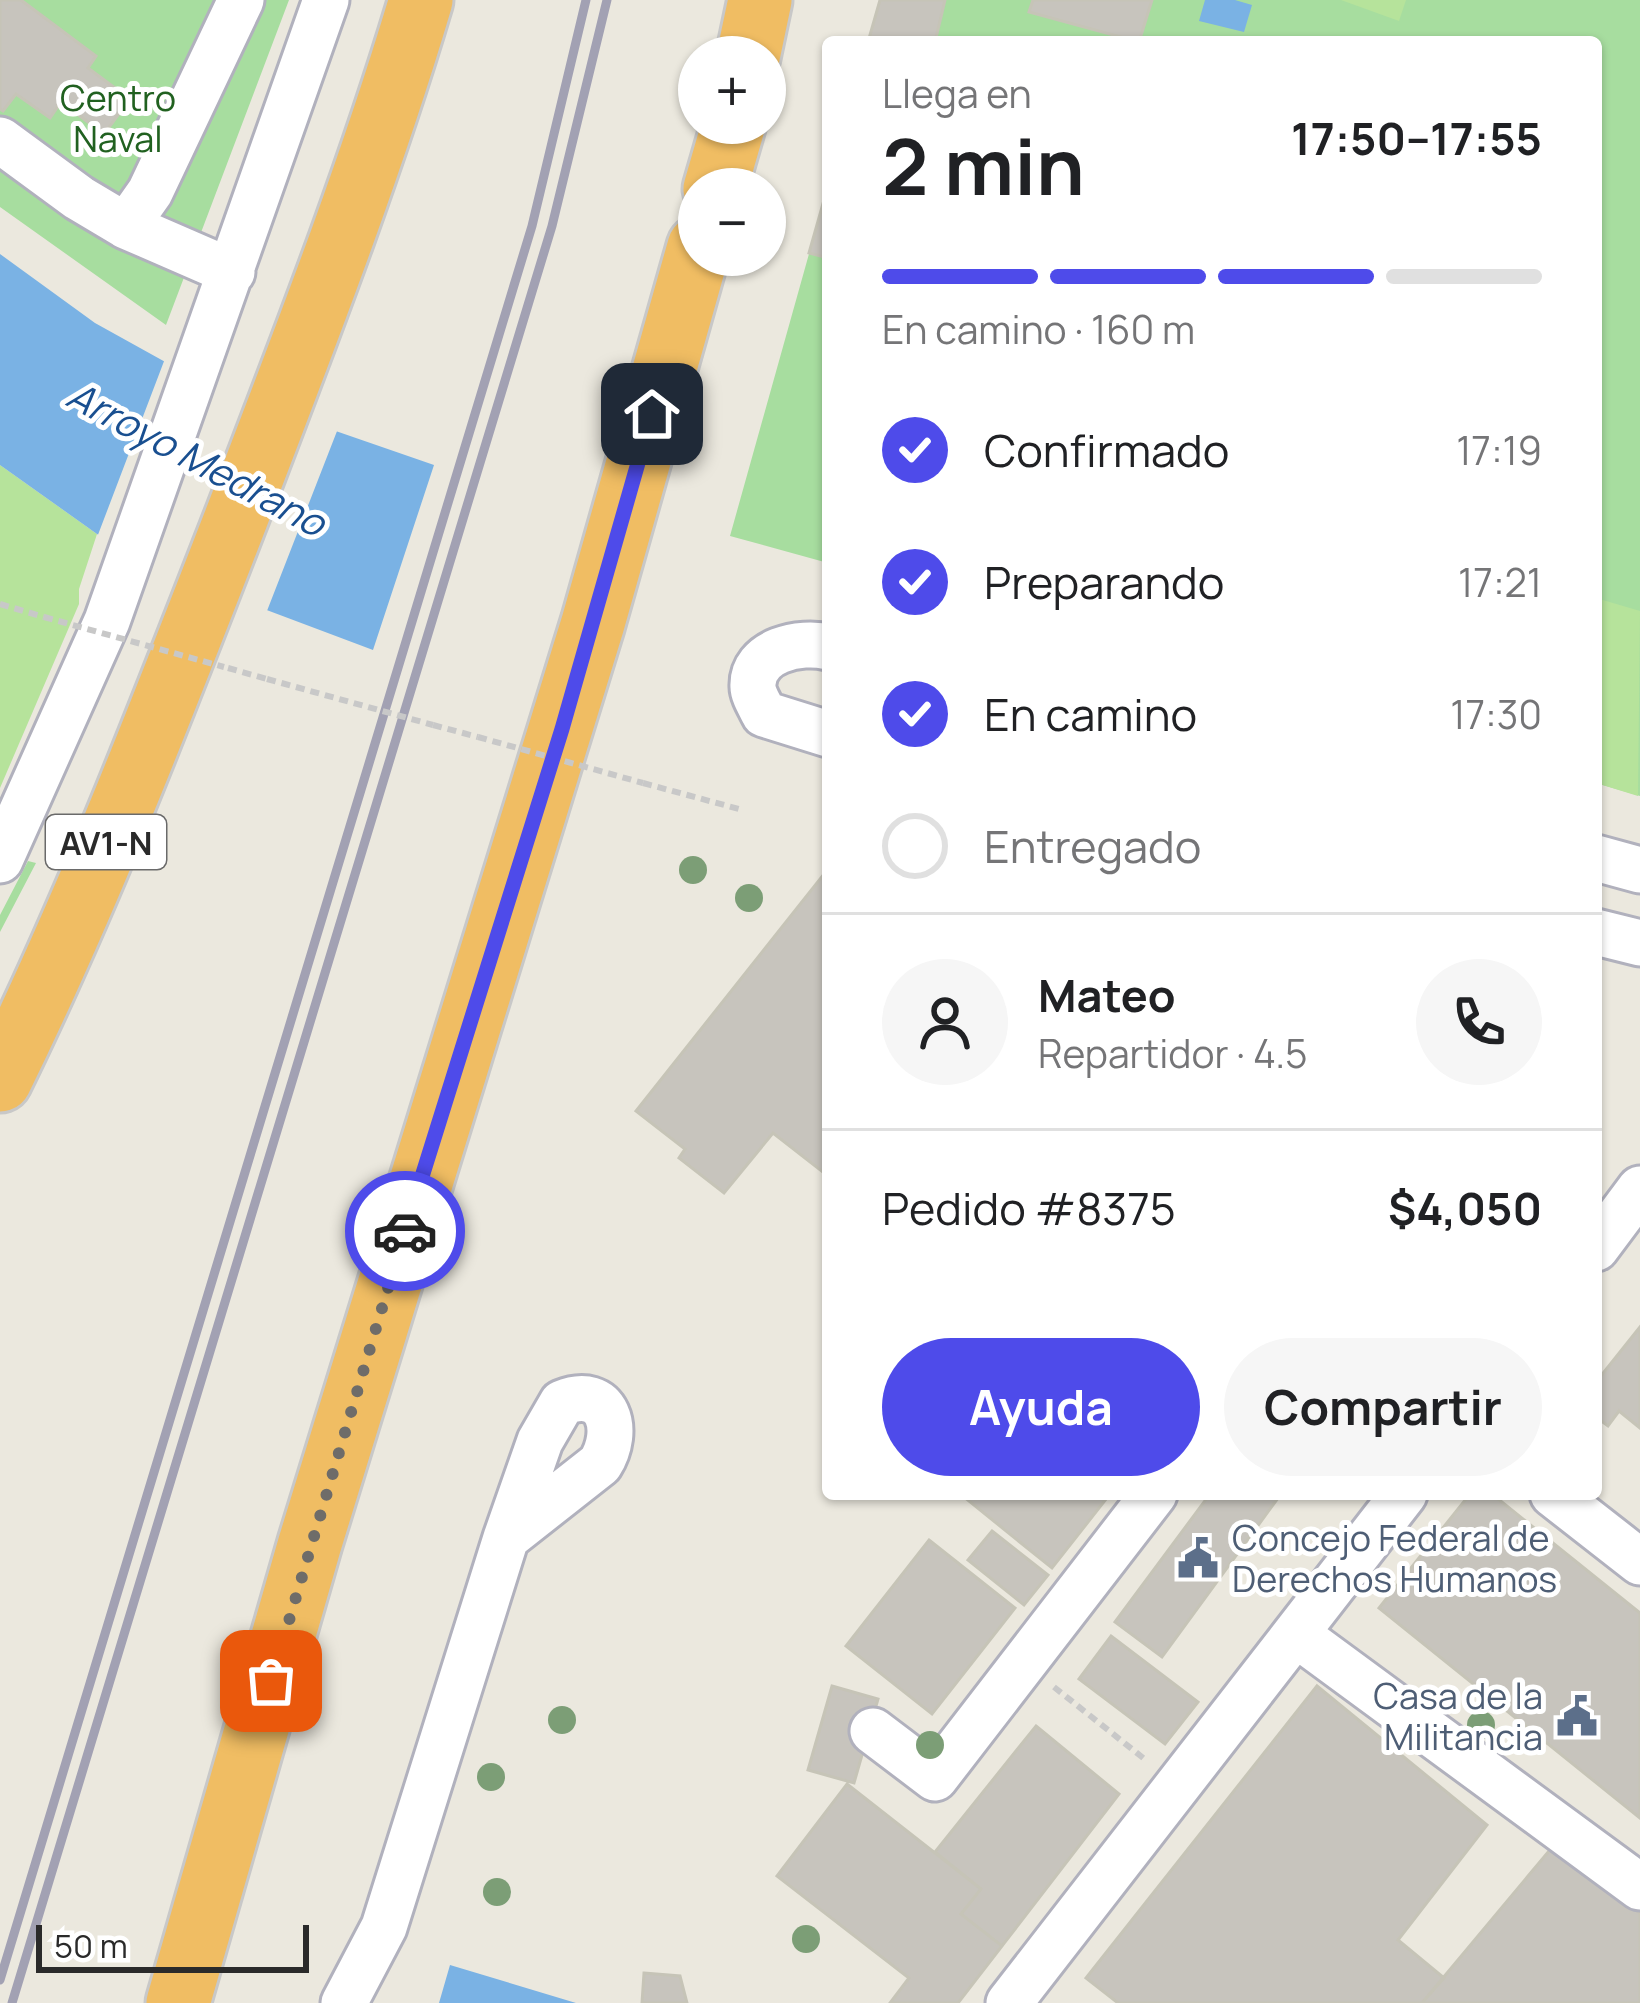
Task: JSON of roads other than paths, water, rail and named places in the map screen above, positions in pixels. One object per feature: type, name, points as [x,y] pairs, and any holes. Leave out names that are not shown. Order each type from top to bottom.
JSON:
[{"type":"highway","name":"AV1-N","points":[[0,1080],[45,988],[204,601],[377,140],[422,0]]},
{"type":"highway","points":[[752,36],[760,0]]},
{"type":"highway","points":[[178,2003],[310,1543],[593,623],[691,276]]},
{"type":"street","points":[[126,226],[150,192],[241,0]]},
{"type":"street","points":[[0,860],[73,702],[129,562],[326,0]]},
{"type":"street","points":[[0,140],[126,226],[232,272]]},
{"type":"street","points":[[822,646],[779,650],[760,664],[753,687],[764,715],[822,732]]},
{"type":"street","points":[[1602,934],[1640,944]]},
{"type":"street","points":[[1602,1240],[1640,1189]]},
{"type":"street","points":[[873,1731],[935,1778],[1149,1500]]},
{"type":"street","points":[[1009,2003],[1297,1634],[1386,1500]]},
{"type":"street","points":[[1561,1500],[1640,1562]]},
{"type":"street","points":[[344,2003],[384,1927],[506,1538]]},
{"type":"street","points":[[1297,1634],[1640,1887]]},
{"type":"water","points":[[1205,0],[1252,5],[1244,32],[1199,21]]},
{"type":"water","name":"Arroyo Medrano","points":[[0,254],[95,323],[214,389],[434,465],[373,650],[155,568],[97,534],[0,465]]},
{"type":"water","points":[[450,1965],[576,2003],[439,2003]]},
{"type":"railway","points":[[0,1980],[532,226],[586,0]]},
{"type":"railway","points":[[12,2003],[552,226],[607,0]]},
{"type":"place","name":"Concejo Federal de Derechos Humanos","points":[[1198,1558]]},
{"type":"place","name":"Casa de la Militancia","points":[[1577,1716]]},
{"type":"park label","name":"Centro Naval","points":[[118,118]]}]
